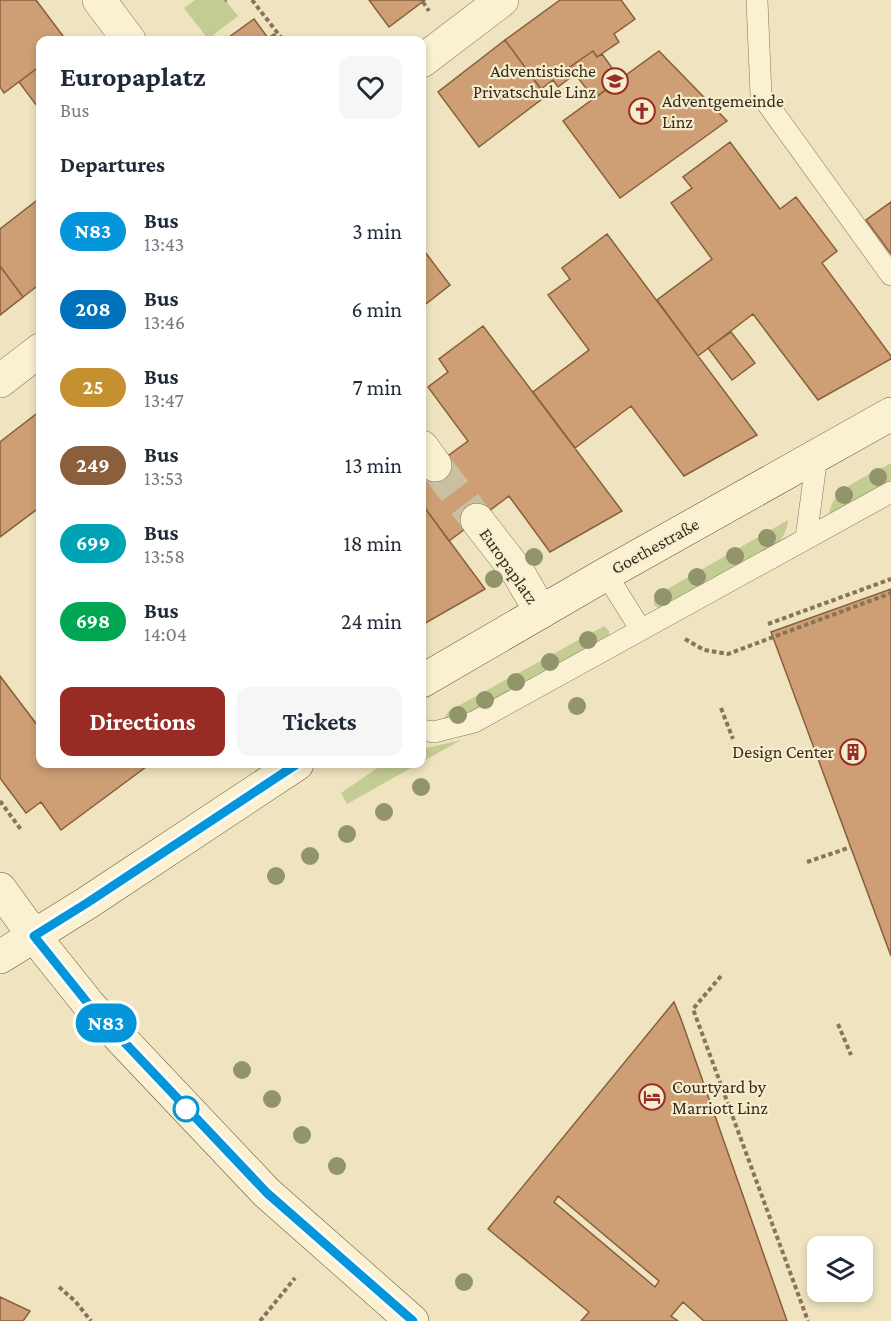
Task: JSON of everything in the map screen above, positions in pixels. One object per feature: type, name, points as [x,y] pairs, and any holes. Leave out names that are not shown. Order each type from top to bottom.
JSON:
[{"type":"main road","points":[[99,0],[126,36]]},
{"type":"main road","points":[[426,58],[502,0]]},
{"type":"main road","points":[[0,381],[36,353]]},
{"type":"main road","name":"Goethestraße","points":[[426,679],[606,574],[891,414]]},
{"type":"main road","name":"Europaplatz","points":[[477,520],[519,574],[541,612]]},
{"type":"main road","points":[[0,957],[87,903],[291,768]]},
{"type":"main road","points":[[0,890],[90,1006],[267,1193],[412,1321]]},
{"type":"lane","points":[[756,0],[762,95],[891,275]]},
{"type":"lane","points":[[806,538],[817,456]]},
{"type":"lane","points":[[426,731],[434,732],[474,722],[891,492]]},
{"type":"lane","points":[[606,574],[641,630]]},
{"type":"path","points":[[252,0],[280,36]]},
{"type":"path","points":[[768,624],[891,579]]},
{"type":"path","points":[[677,634],[704,650],[728,654],[891,592]]},
{"type":"path","points":[[721,708],[733,739]]},
{"type":"path","points":[[0,801],[22,831]]},
{"type":"path","points":[[807,862],[851,847]]},
{"type":"path","points":[[721,976],[693,1009],[808,1321]]},
{"type":"path","points":[[838,1024],[851,1055]]},
{"type":"path","points":[[260,1321],[295,1278]]},
{"type":"path","points":[[59,1287],[75,1301],[91,1321]]},
{"type":"green space","points":[[195,0],[225,0],[238,16],[212,36],[206,36],[184,8]]},
{"type":"green space","points":[[891,463],[891,481],[829,514],[837,496],[845,489]]},
{"type":"green space","points":[[788,520],[782,538],[775,547],[660,609],[654,605],[657,595]]},
{"type":"green space","points":[[604,626],[609,631],[609,636],[479,712],[449,720],[444,718],[449,711]]},
{"type":"green space","points":[[461,740],[426,760],[426,748]]},
{"type":"green space","points":[[377,768],[411,768],[347,804],[341,793]]},
{"type":"building","points":[[0,0],[36,0],[63,36],[36,36],[36,69],[4,93],[0,87]]},
{"type":"building","points":[[369,0],[425,0],[389,27]]},
{"type":"building","points":[[560,0],[621,0],[635,19],[614,34],[619,42],[597,57],[593,51],[570,67],[575,74],[558,87],[553,80],[541,89],[505,40]]},
{"type":"building","points":[[254,19],[267,36],[231,36]]},
{"type":"building","points":[[505,40],[546,96],[479,147],[438,92]]},
{"type":"building","points":[[593,51],[597,57],[602,54],[620,79],[594,99],[570,67]]},
{"type":"building","points":[[659,51],[727,121],[620,198],[563,121]]},
{"type":"building","points":[[36,69],[36,105],[19,82]]},
{"type":"building","points":[[730,142],[780,209],[796,197],[837,251],[822,263],[891,356],[891,359],[818,400],[753,314],[698,356],[657,300],[712,259],[671,203],[692,188],[683,177]]},
{"type":"building","points":[[36,201],[36,287],[23,297],[0,266],[0,229]]},
{"type":"building","points":[[891,202],[891,254],[866,220]]},
{"type":"building","points":[[607,234],[757,435],[684,476],[631,406],[575,448],[533,392],[589,350],[548,295],[570,279],[562,268]]},
{"type":"building","points":[[426,253],[450,285],[426,304]]},
{"type":"building","points":[[0,266],[23,297],[0,315]]},
{"type":"building","points":[[483,326],[622,511],[550,552],[509,496],[449,541],[426,509],[426,472],[468,441],[428,387],[448,372],[439,359]]},
{"type":"building","points":[[731,332],[755,363],[732,380],[708,348]]},
{"type":"building","points":[[36,414],[36,510],[0,537],[0,442]]},
{"type":"building","points":[[426,509],[485,589],[426,623]]},
{"type":"building","name":"Design Center","points":[[891,589],[891,956],[771,632]]},
{"type":"building","points":[[0,676],[36,723],[36,768],[145,768],[61,830],[41,802],[26,813],[0,778]]},
{"type":"building","name":"Courtyard by Marriott Linz","points":[[674,1002],[787,1321],[704,1321],[683,1302],[671,1316],[678,1321],[581,1321],[589,1312],[488,1229]],"holes":[[[558,1196],[659,1281],[655,1287],[554,1202]]]},
{"type":"building","points":[[0,1297],[30,1311],[23,1321],[0,1321]]},
{"type":"tunnel","points":[[435,465],[477,520]]},
{"type":"bus line","name":"N83","points":[[291,768],[34,936],[90,1006],[267,1193],[346,1265],[413,1321]]},
{"type":"place","name":"Adventistische Privatschule Linz","points":[[615,81]]},
{"type":"place","name":"Adventgemeinde Linz","points":[[642,111]]},
{"type":"place","name":"Design Center","points":[[853,752]]},
{"type":"place","name":"Courtyard by Marriott Linz","points":[[652,1097]]}]
